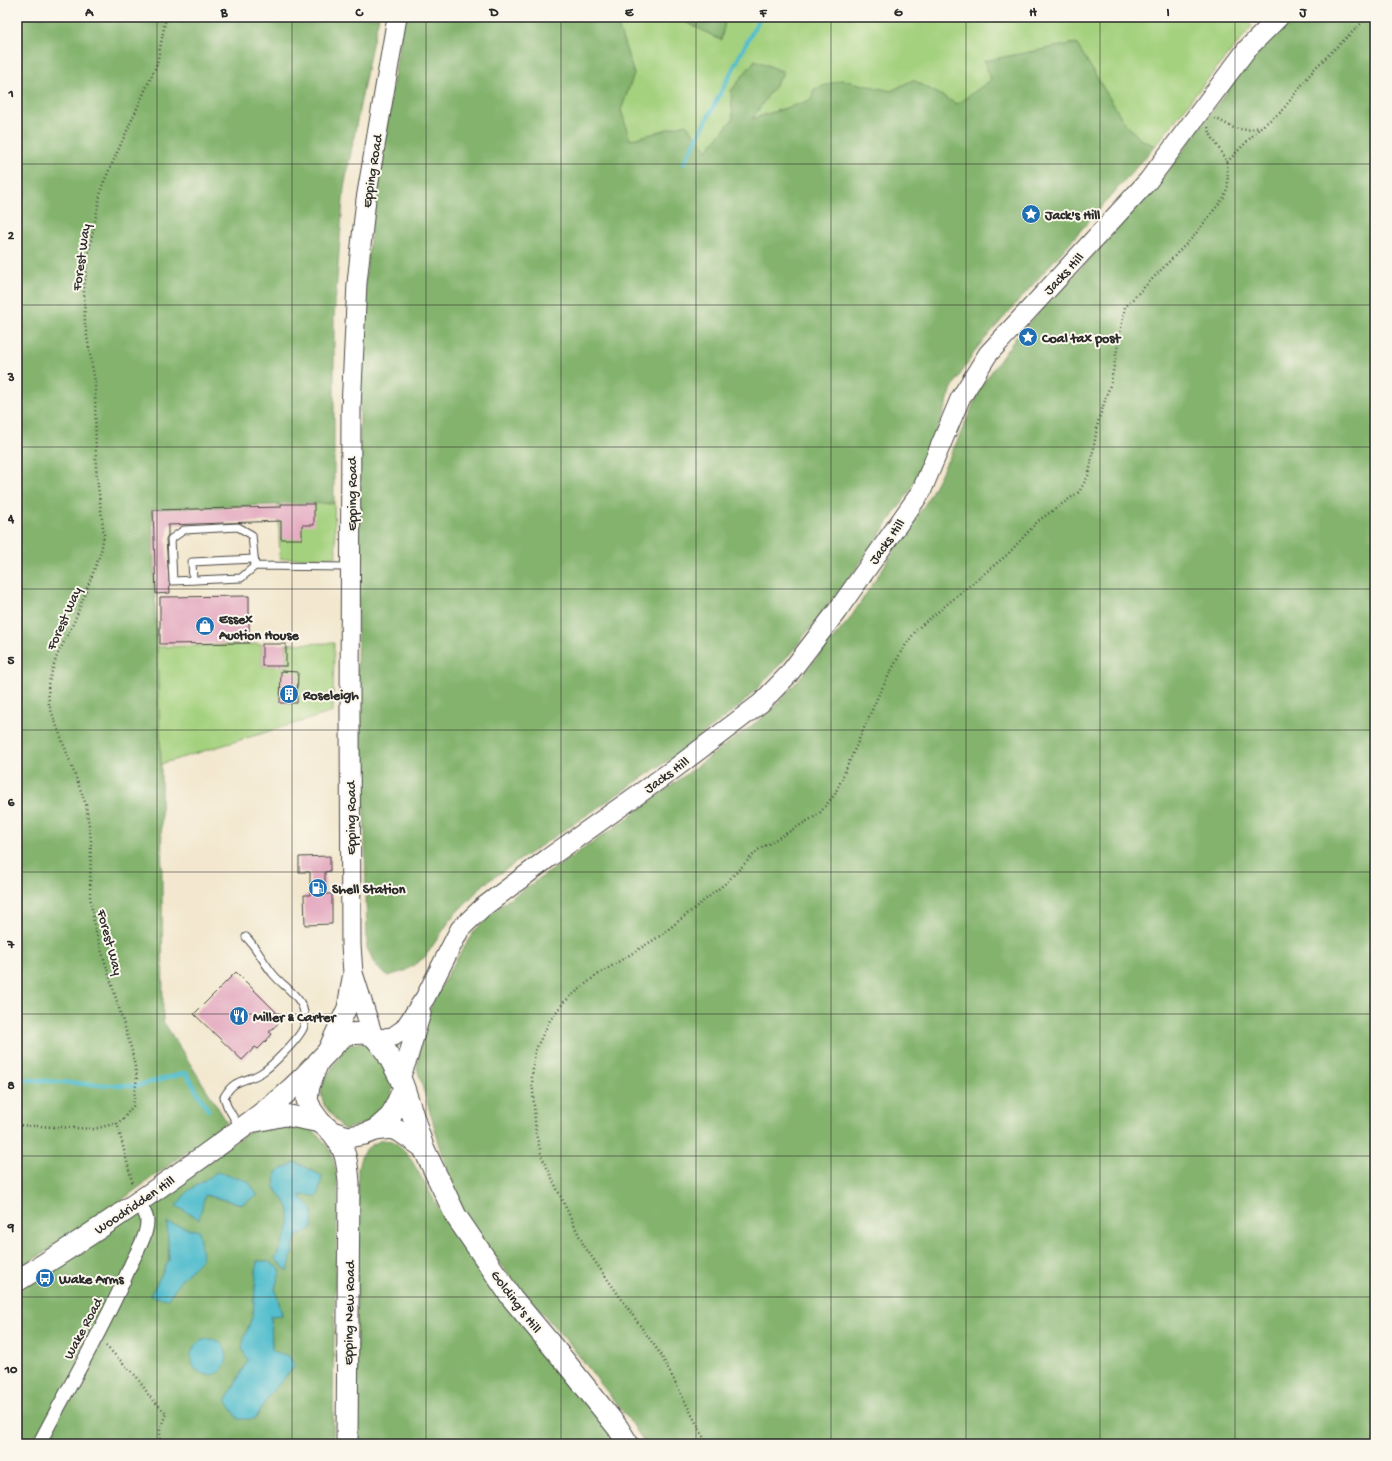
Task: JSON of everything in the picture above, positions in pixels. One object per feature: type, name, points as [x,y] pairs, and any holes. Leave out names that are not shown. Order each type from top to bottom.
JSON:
[{"type":"main road","name":"Epping Road","points":[[322,1057],[347,1008],[353,973],[351,945],[350,867],[352,567],[351,408],[357,283],[366,200],[396,17]]},
{"type":"main road","name":"Jacks Hill","points":[[425,998],[460,929],[482,908],[547,859],[674,769],[761,703],[788,675],[837,611],[921,492],[960,398],[988,354],[1148,181],[1247,49],[1278,17]]},
{"type":"main road","name":"Epping Road","points":[[353,973],[375,1038]]},
{"type":"main road","points":[[375,1038],[394,1036],[404,1029],[425,998]]},
{"type":"main road","points":[[370,1132],[391,1116],[402,1083],[425,998]]},
{"type":"main road","points":[[402,1083],[387,1053],[375,1038],[366,1033],[346,1034],[322,1057],[309,1086],[307,1100],[312,1111],[326,1127],[348,1137],[391,1128],[401,1132],[423,1147]]},
{"type":"main road","name":"Woodridden Hill","points":[[17,1281],[138,1203],[244,1126],[298,1083],[322,1057]]},
{"type":"main road","name":"Golding's Hill","points":[[402,1083],[423,1147],[456,1216],[508,1292],[613,1423],[628,1444]]},
{"type":"main road","name":"Woodridden Hill","points":[[244,1126],[285,1115],[326,1127]]},
{"type":"main road","name":"Epping New Road","points":[[326,1127],[342,1144],[347,1162],[349,1182],[347,1444]]},
{"type":"main road","name":"Epping New Road","points":[[349,1182],[352,1160],[356,1146],[370,1132]]},
{"type":"street","name":"Wake Road","points":[[39,1444],[119,1294],[145,1231],[147,1220],[143,1209],[138,1203]]},
{"type":"lane","points":[[238,527],[252,535],[254,563],[241,578],[173,581],[171,539],[184,530],[238,527]]},
{"type":"lane","points":[[193,580],[192,562],[198,561],[352,567]]},
{"type":"lane","points":[[244,1126],[227,1106],[224,1097],[229,1087],[238,1082],[259,1075],[266,1070],[299,1036],[304,1026],[305,1015],[302,1004],[296,996],[276,978],[253,944],[246,937]]},
{"type":"path","name":"Forest Way","points":[[17,1125],[94,1129],[116,1123],[124,1119],[133,1106],[135,1093],[136,1078],[132,1051],[95,929],[90,896],[91,840],[86,805],[50,705],[48,685],[56,658],[74,622],[101,552],[104,535],[96,469],[95,382],[85,325],[84,289],[88,256],[102,186],[157,64],[166,17]]},
{"type":"path","points":[[1227,162],[1261,127],[1281,112],[1315,68],[1368,17]]},
{"type":"path","points":[[1212,116],[1234,128],[1247,130],[1261,127]]},
{"type":"path","points":[[707,1444],[661,1355],[584,1246],[542,1157],[536,1134],[532,1077],[535,1051],[550,1020],[564,1002],[594,977],[660,936],[727,882],[758,850],[819,814],[835,794],[879,694],[901,652],[917,629],[1008,554],[1038,521],[1079,492],[1089,474],[1098,422],[1111,382],[1125,307],[1194,236],[1224,197],[1228,186],[1227,162],[1211,135],[1207,123]]},
{"type":"path","points":[[116,1123],[138,1203]]},
{"type":"path","points":[[96,1335],[138,1377],[150,1397],[166,1413],[160,1430],[160,1444]]},
{"type":"green space","points":[[17,17],[379,17],[371,49],[344,188],[334,318],[334,503],[152,509],[161,764],[163,1021],[227,1122],[88,1225],[17,1270]]},
{"type":"green space","points":[[404,17],[620,17],[616,19],[634,74],[621,110],[630,140],[686,124],[707,150],[733,119],[731,91],[755,60],[784,72],[752,119],[811,100],[814,89],[842,80],[891,91],[913,80],[957,104],[991,80],[984,61],[1076,43],[1124,122],[1140,139],[1155,146],[977,348],[952,388],[933,441],[909,492],[851,576],[790,654],[742,704],[679,753],[484,884],[453,916],[425,957],[405,971],[388,976],[377,967],[367,948],[365,832],[357,685],[361,316],[377,179]]},
{"type":"green space","points":[[620,17],[676,17],[721,40],[726,17],[1245,17],[1252,26],[1155,146],[1140,139],[1124,122],[1076,43],[984,61],[991,80],[957,104],[913,80],[891,91],[842,80],[811,100],[751,119],[784,72],[755,60],[731,91],[733,119],[707,150],[686,124],[630,140],[621,110],[634,74],[616,19]]},
{"type":"green space","points":[[676,17],[726,17],[721,40]]},
{"type":"green space","points":[[1290,17],[1375,17],[1375,1444],[645,1444],[633,1425],[572,1347],[511,1277],[458,1207],[417,1068],[423,1023],[447,975],[474,931],[501,905],[624,821],[771,711],[799,679],[849,620],[927,501],[955,446],[982,385],[1017,336],[1097,251],[1171,167],[1250,60]]},
{"type":"green space","points":[[334,503],[336,557],[280,559],[278,505]]},
{"type":"green space","points":[[334,643],[333,712],[161,764],[156,647],[262,644],[262,666],[286,666],[286,644]]},
{"type":"green space","points":[[363,1042],[372,1045],[396,1080],[383,1117],[344,1130],[324,1105],[321,1092],[322,1084],[345,1048],[352,1044]]},
{"type":"green space","points":[[306,1123],[327,1145],[334,1163],[338,1204],[334,1328],[333,1444],[17,1444],[17,1286],[260,1125]],"holes":[[[274,1187],[312,1229],[296,1237],[287,1271],[275,1259],[284,1241],[289,1221],[288,1208]],[[205,1195],[258,1195],[242,1204]],[[167,1223],[202,1259],[181,1280],[168,1298],[150,1296],[169,1260]],[[257,1261],[268,1261],[281,1270],[275,1288],[282,1315],[271,1316],[272,1351],[289,1356],[295,1366],[270,1394],[255,1419],[226,1400],[248,1360],[244,1338],[253,1315]]]},
{"type":"green space","points":[[382,1140],[393,1141],[402,1148],[412,1161],[455,1236],[507,1304],[620,1444],[355,1444],[358,1169],[365,1150]]},
{"type":"water","points":[[296,1162],[322,1176],[318,1196],[299,1195],[313,1210],[312,1229],[296,1237],[288,1271],[275,1259],[284,1241],[288,1228],[289,1214],[286,1203],[274,1187],[276,1172]]},
{"type":"water","points":[[217,1172],[248,1181],[258,1195],[242,1204],[205,1195],[199,1219],[176,1206],[188,1191]]},
{"type":"water","points":[[167,1223],[199,1231],[202,1259],[181,1280],[168,1299],[150,1296],[169,1260]]},
{"type":"water","points":[[257,1261],[268,1261],[281,1270],[275,1288],[282,1315],[271,1316],[272,1351],[289,1356],[295,1366],[270,1394],[255,1419],[238,1419],[226,1400],[248,1360],[242,1349],[244,1338],[253,1315]]},
{"type":"water","points":[[213,1339],[222,1344],[226,1350],[226,1364],[222,1370],[213,1375],[205,1375],[196,1370],[192,1364],[191,1353],[196,1344],[202,1340]]},
{"type":"building","points":[[281,504],[314,504],[314,525],[302,525],[302,539],[281,539],[281,521],[168,525],[168,535],[166,539],[170,593],[156,594],[153,510],[281,507]]},
{"type":"building","name":"Essex Auction House","points":[[249,596],[249,643],[160,644],[160,597]]},
{"type":"building","points":[[262,644],[286,644],[286,666],[262,666]]},
{"type":"building","name":"Roseleigh","points":[[281,671],[298,672],[297,703],[280,703]]},
{"type":"building","name":"Shell Station","points":[[330,856],[330,871],[325,872],[325,894],[332,894],[332,924],[305,925],[304,895],[310,895],[310,872],[299,872],[299,857]]},
{"type":"building","name":"Miller & Carter","points":[[236,972],[283,1019],[269,1032],[272,1034],[258,1049],[255,1047],[242,1060],[194,1014]]},
{"type":"waterway","points":[[684,163],[760,17]]},
{"type":"waterway","points":[[17,1077],[20,1079],[85,1084],[136,1086],[186,1073],[208,1110]]},
{"type":"place","name":"Jack's Hill","points":[[1031,214]]},
{"type":"place","name":"Coal tax post","points":[[1028,337]]},
{"type":"place","name":"Essex Auction House","points":[[205,626]]},
{"type":"place","name":"Roseleigh","points":[[289,694]]},
{"type":"place","name":"Shell Station","points":[[318,888]]},
{"type":"place","name":"Miller & Carter","points":[[239,1016]]},
{"type":"place","name":"Wake Arms","points":[[45,1278]]}]
